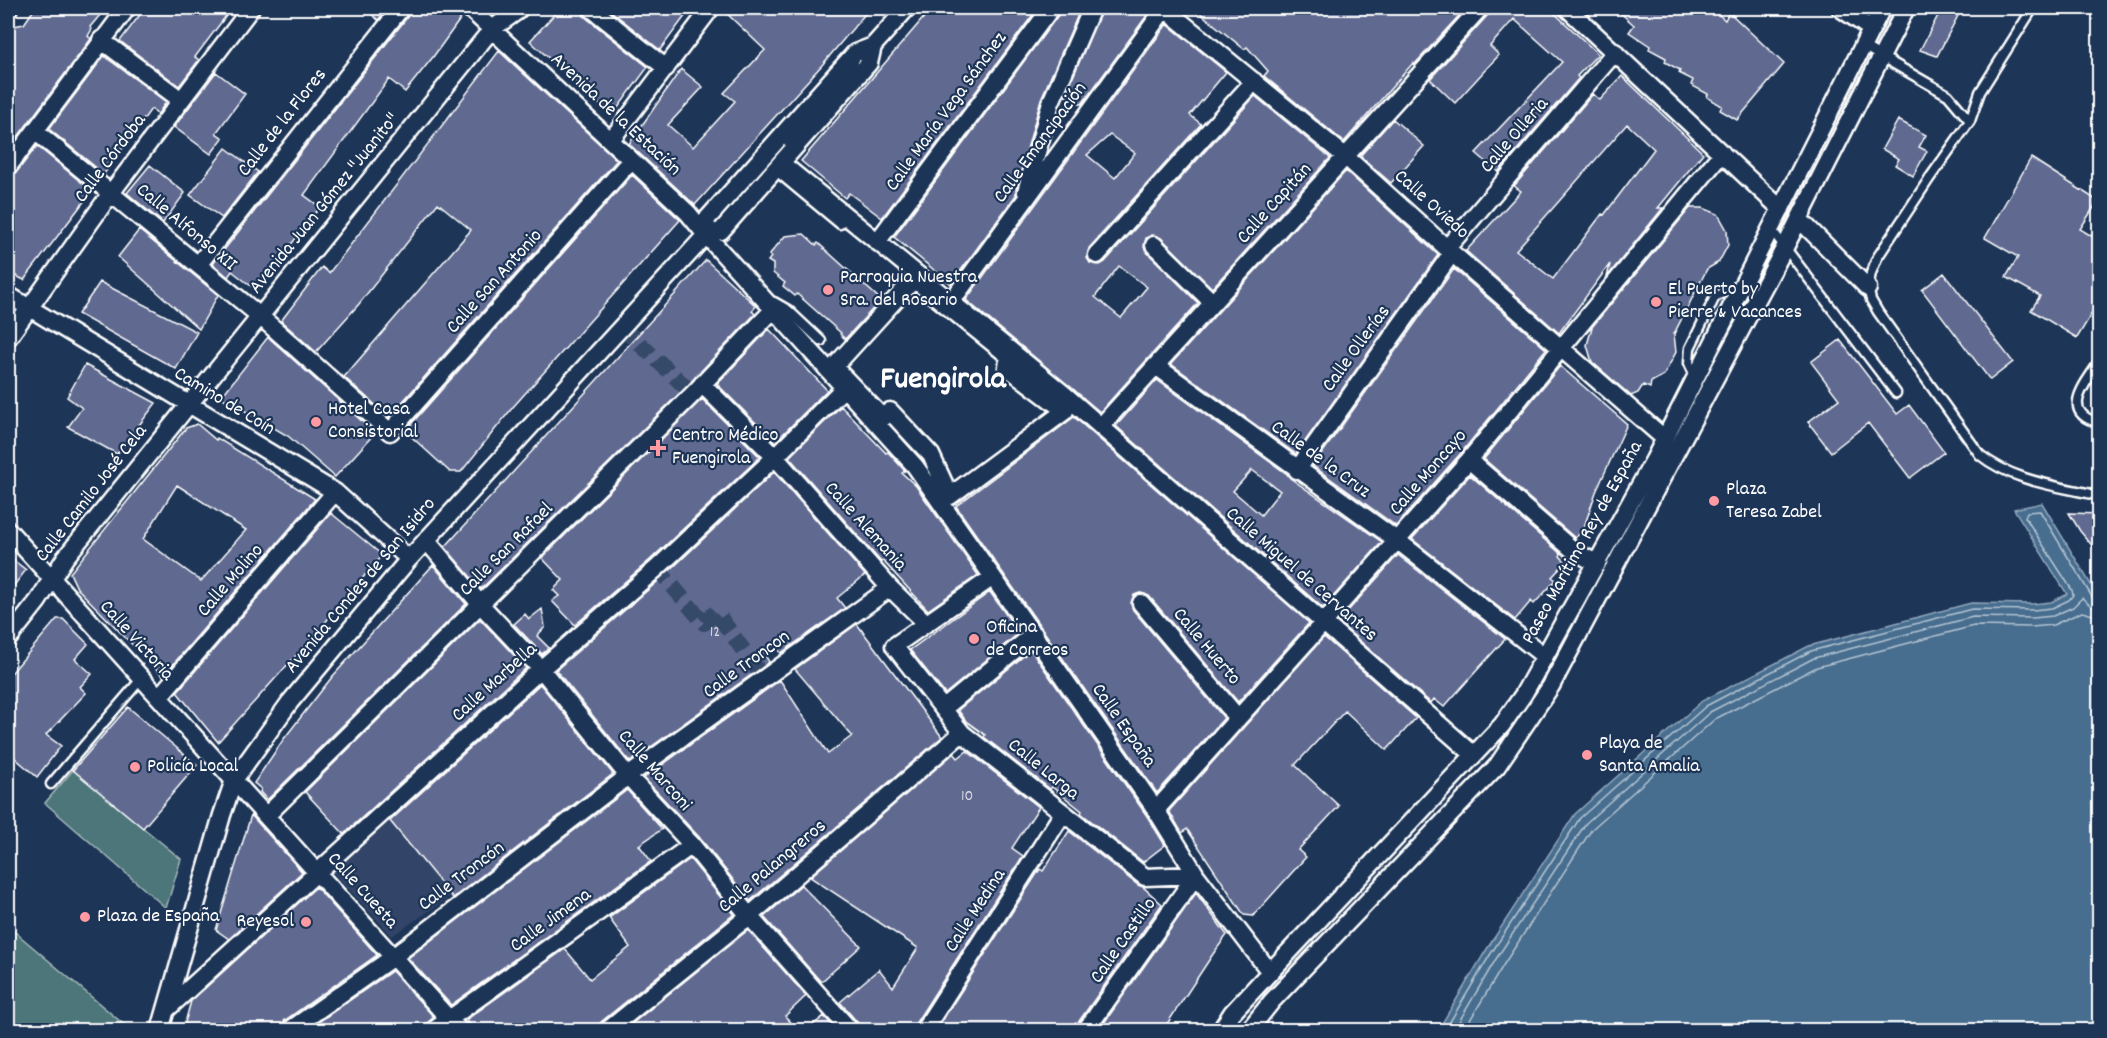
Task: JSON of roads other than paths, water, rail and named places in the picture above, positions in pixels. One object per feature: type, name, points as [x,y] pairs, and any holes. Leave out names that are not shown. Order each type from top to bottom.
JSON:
[{"type":"street","points":[[8,167],[127,8]]},
{"type":"street","name":"Calle Córdoba","points":[[8,338],[27,308],[111,193],[251,8]]},
{"type":"street","name":"Calle de la Flores","points":[[198,265],[401,8]]},
{"type":"street","name":"Avenida de la Estación","points":[[469,8],[688,213],[773,310],[846,385]]},
{"type":"street","name":"Avenida Juan Gómez \"Juanito\"","points":[[189,406],[492,29],[501,8]]},
{"type":"street","name":"Avenida Juan Gómez \"Juanito\"","points":[[492,29],[520,8]]},
{"type":"street","points":[[591,8],[666,68]]},
{"type":"street","points":[[611,140],[711,8]]},
{"type":"street","name":"Avenida Condes de San Isidro","points":[[706,235],[707,219],[855,53],[873,46],[907,8]]},
{"type":"street","name":"Calle María Vega Sánchez","points":[[877,242],[1051,8]]},
{"type":"street","points":[[1023,204],[1051,102],[1092,8]]},
{"type":"street","name":"Calle Emancipación","points":[[951,302],[1165,8]]},
{"type":"street","name":"Calle Oviedo","points":[[1165,8],[1346,157],[1665,439]]},
{"type":"street","name":"Calle Capitán","points":[[1101,426],[1480,8]]},
{"type":"street","points":[[1567,8],[1781,209]]},
{"type":"street","points":[[1840,8],[1871,29]]},
{"type":"street","name":"Paseo Marítimo Rey de España","points":[[1221,1030],[1232,1013],[1502,725],[1523,695],[1665,439],[1882,8]]},
{"type":"street","points":[[1249,1030],[1272,1001],[1497,766],[1551,686],[1785,246],[1906,8]]},
{"type":"street","points":[[101,40],[181,100]]},
{"type":"street","name":"Avenida Condes de San Isidro","points":[[160,1030],[234,780],[290,702],[426,540],[706,235],[721,231],[778,167],[869,63],[873,46]]},
{"type":"street","name":"Calle Olleria","points":[[1450,250],[1616,52]]},
{"type":"street","points":[[1097,255],[1254,81]]},
{"type":"street","name":"Calle Alfonso XII","points":[[35,131],[261,317],[390,432]]},
{"type":"street","name":"Calle Moncayo","points":[[1156,810],[1469,460],[1722,153]]},
{"type":"street","name":"Calle San Antonio","points":[[390,432],[631,160]]},
{"type":"street","name":"Calle Miguel de Cervantes","points":[[778,167],[877,242],[1065,395],[1474,755]]},
{"type":"street","points":[[1799,219],[1868,288]]},
{"type":"street","points":[[1154,245],[1213,303]]},
{"type":"street","name":"Calle Ollerías","points":[[1297,470],[1450,250]]},
{"type":"street","points":[[914,279],[1009,356],[1007,367],[1065,411],[950,496],[931,455],[890,411],[884,418],[846,385],[834,367],[914,279]]},
{"type":"street","name":"Camino de Coín","points":[[8,295],[335,492],[409,559]]},
{"type":"street","name":"Calle San Rafael","points":[[266,816],[481,605],[773,310]]},
{"type":"street","name":"Calle de la Cruz","points":[[1156,366],[1398,541],[1544,656]]},
{"type":"street","name":"Calle Alemania","points":[[702,384],[775,457],[890,588],[926,623]]},
{"type":"street","name":"Calle Marbella","points":[[166,1010],[541,669],[657,568],[775,457],[846,385]]},
{"type":"street","name":"Calle España","points":[[846,385],[932,489],[1156,810],[1196,875],[1270,972]]},
{"type":"street","name":"Calle Camilo José Cela","points":[[8,639],[38,601],[65,558],[189,406]]},
{"type":"street","points":[[1469,460],[1573,550],[1597,564]]},
{"type":"street","name":"Calle Molino","points":[[159,697],[335,492]]},
{"type":"street","name":"Calle Victoria","points":[[8,530],[234,780]]},
{"type":"street","name":"Calle Marconi","points":[[426,540],[481,605],[541,669],[628,776],[692,845],[749,916],[850,1030]]},
{"type":"street","points":[[926,623],[993,577]]},
{"type":"street","name":"Calle Troncon","points":[[628,776],[890,588]]},
{"type":"street","name":"Calle Huerto","points":[[1142,603],[1238,718]]},
{"type":"street","name":"Calle Larga","points":[[926,623],[894,646],[962,733],[1145,877],[1196,875]]},
{"type":"street","points":[[943,709],[1034,634]]},
{"type":"street","name":"Calle Palangreros","points":[[608,1030],[749,916],[962,733]]},
{"type":"street","name":"Calle Troncón","points":[[290,1030],[393,957],[628,776]]},
{"type":"street","name":"Calle Cuesta","points":[[234,780],[454,1025]]},
{"type":"street","name":"Calle Medina","points":[[924,1030],[1063,813]]},
{"type":"street","name":"Calle Jimena","points":[[434,1030],[454,1025],[692,845]]},
{"type":"street","name":"Calle Castillo","points":[[1086,1030],[1196,875]]},
{"type":"lane","points":[[2033,8],[1980,92],[1970,121],[1877,258],[1868,288],[1871,300],[1878,312],[1980,455],[1993,465],[2013,475],[2100,496]]},
{"type":"lane","points":[[1863,46],[1948,95],[1970,121]]},
{"type":"lane","points":[[788,142],[853,69],[855,53]]},
{"type":"lane","points":[[778,167],[840,224]]},
{"type":"lane","points":[[1771,228],[1896,393]]},
{"type":"lane","points":[[760,295],[788,310],[821,341]]},
{"type":"lane","points":[[2100,361],[2079,394],[2078,409],[2080,416],[2100,423]]},
{"type":"lane","points":[[1018,367],[1052,396],[1065,395]]},
{"type":"lane","points":[[891,418],[925,460],[932,489]]},
{"type":"lane","points":[[51,784],[142,678]]},
{"type":"water","points":[[2042,503],[2099,598],[2099,1030],[1438,1030],[1485,952],[1575,814],[1702,701],[1809,646],[1971,603],[2033,604],[2051,602],[2067,594],[2014,509]]},
{"type":"tunnel","points":[[622,327],[693,394]]},
{"type":"tunnel","points":[[657,568],[704,623],[716,612],[764,679]]},
{"type":"place","name":"Parroquia Nuestra Sra. del Rosario","points":[[828,290]]},
{"type":"place","name":"El Puerto by Pierre & Vacances","points":[[1656,302]]},
{"type":"place","name":"Hotel Casa Consistorial","points":[[316,422]]},
{"type":"place","name":"Centro Médico Fuengirola","points":[[658,448]]},
{"type":"place","name":"Plaza Teresa Zabel","points":[[1714,501]]},
{"type":"place","name":"Oficina de Correos","points":[[974,639]]},
{"type":"place","name":"Playa de Santa Amalia","points":[[1587,755]]},
{"type":"place","name":"Policía Local","points":[[135,767]]},
{"type":"place","name":"Plaza de España","points":[[85,917]]},
{"type":"place","name":"Reyesol","points":[[306,922]]},
{"type":"district","name":"Fuengirola","points":[[943,381]]}]
